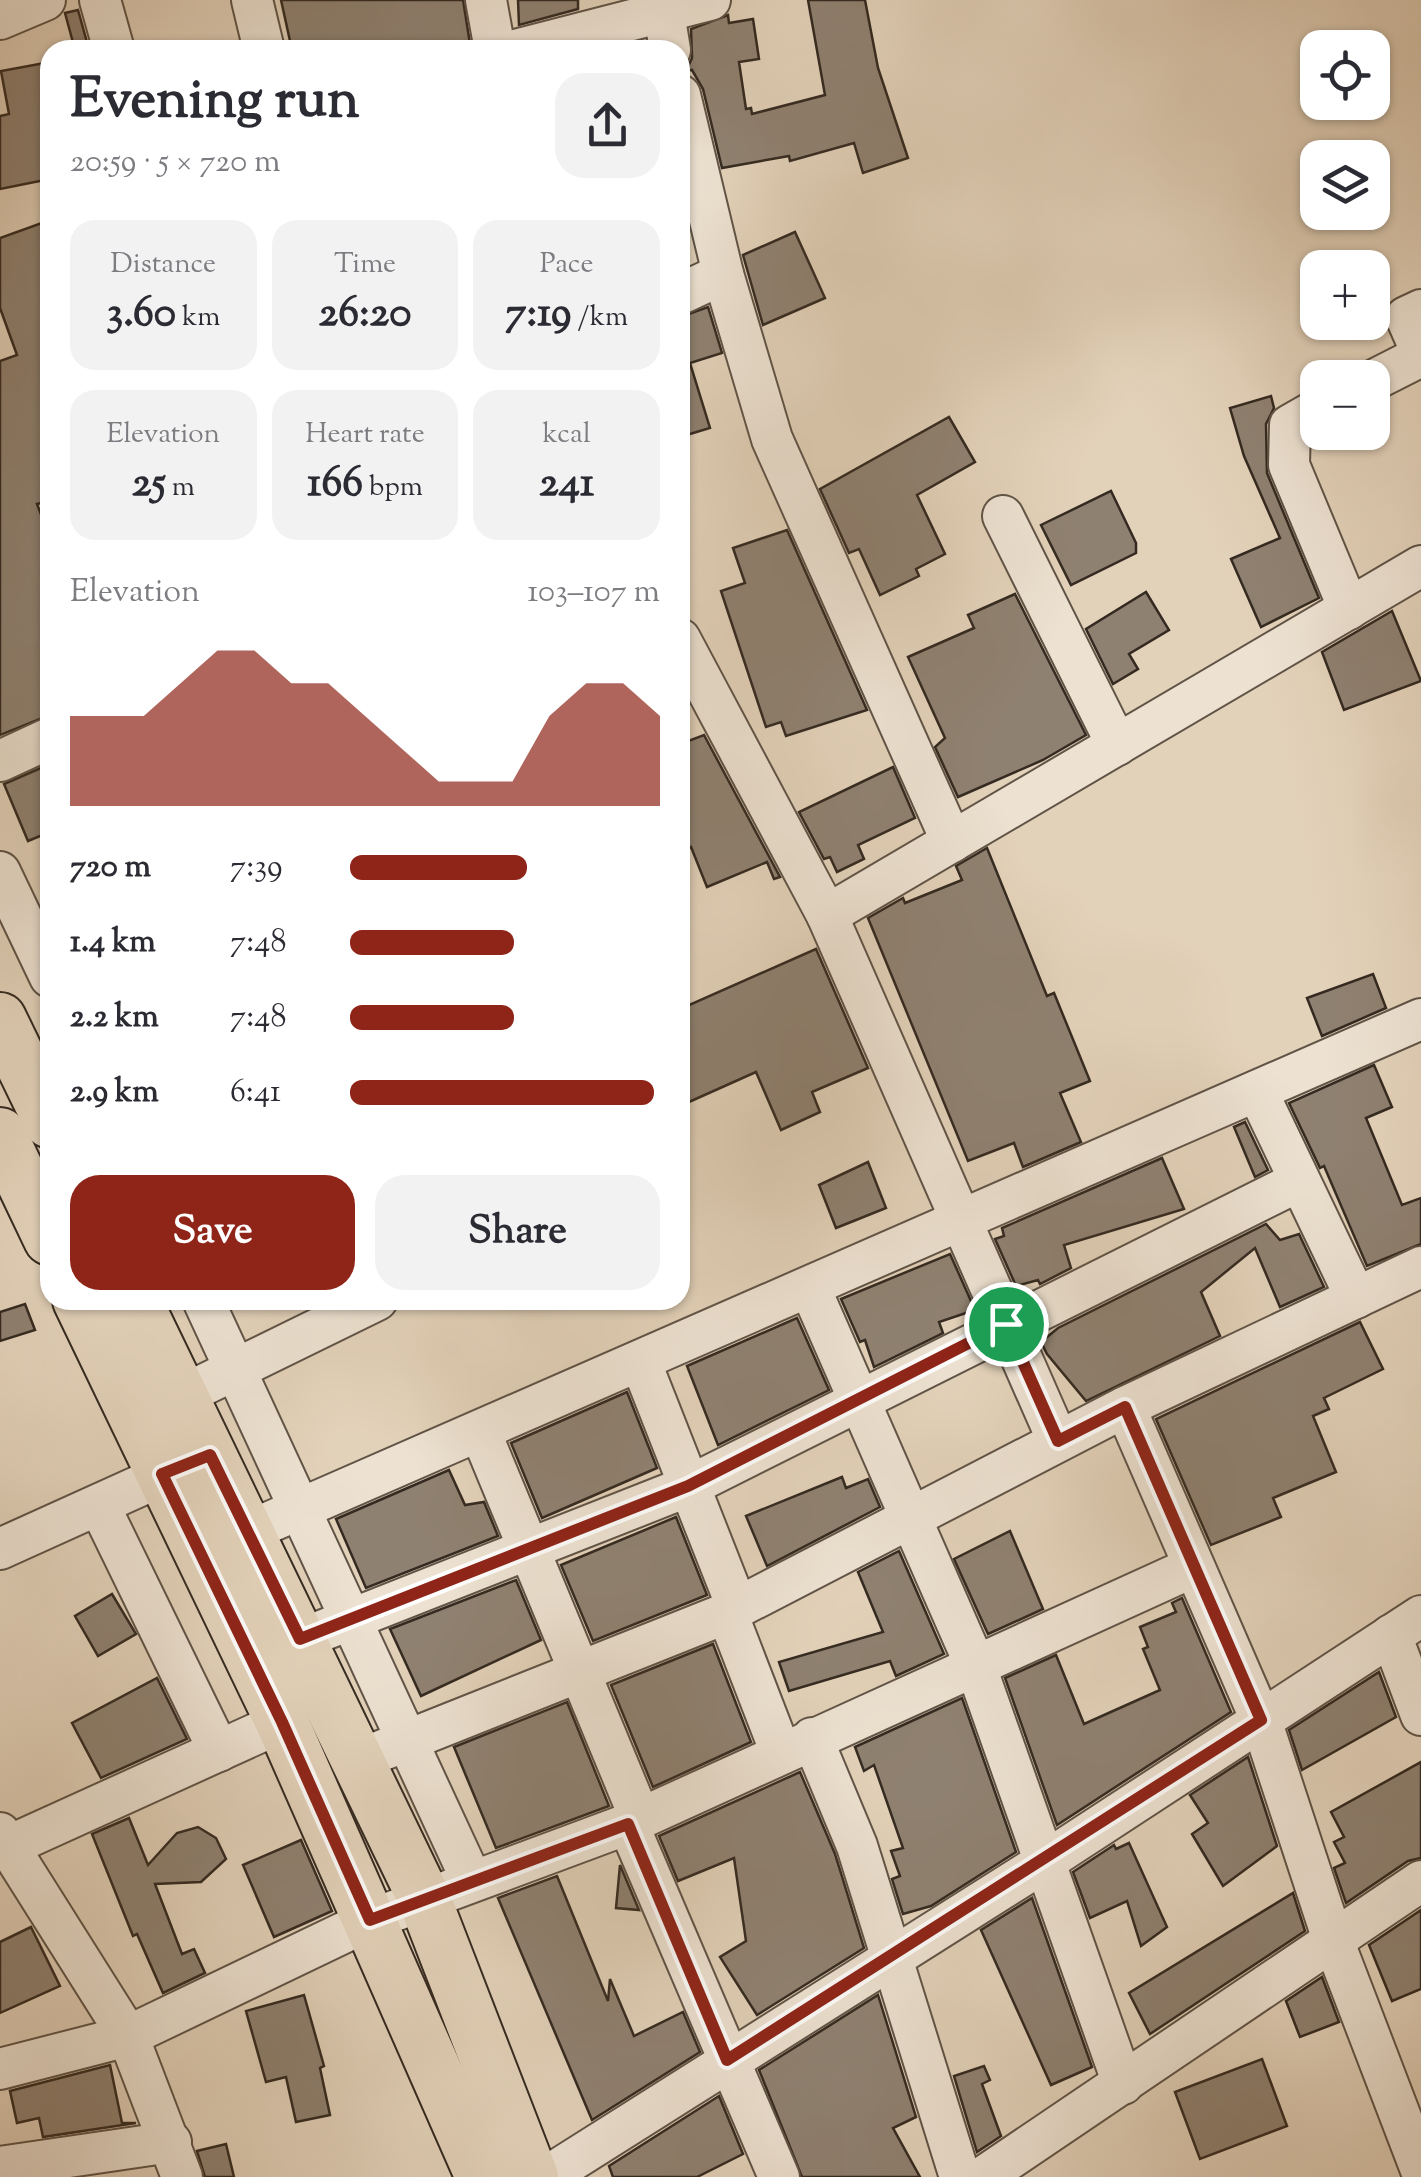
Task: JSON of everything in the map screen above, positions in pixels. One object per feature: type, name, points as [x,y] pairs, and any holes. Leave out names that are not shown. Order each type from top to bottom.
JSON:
[{"type":"main road","points":[[0,1018],[38,1067]]},
{"type":"main road","points":[[0,1134],[40,1218]]},
{"type":"main road","points":[[84,1310],[282,1722],[482,2177]]},
{"type":"main road","points":[[140,1310],[358,1760],[448,1890],[532,2177]]},
{"type":"street","points":[[0,20],[45,0]]},
{"type":"street","points":[[100,0],[111,40]]},
{"type":"street","points":[[252,0],[262,40]]},
{"type":"street","points":[[486,0],[493,40]]},
{"type":"street","points":[[549,40],[663,5],[710,0]]},
{"type":"street","points":[[663,5],[668,40]]},
{"type":"street","points":[[690,137],[723,274],[772,439],[952,842]]},
{"type":"street","points":[[690,289],[723,274]]},
{"type":"street","points":[[1390,372],[1421,354],[1406,317],[1421,310]]},
{"type":"street","points":[[1300,419],[1290,425],[1286,455],[1349,609]]},
{"type":"street","points":[[1003,516],[1117,744]]},
{"type":"street","points":[[826,915],[1421,566]]},
{"type":"street","points":[[690,659],[826,915],[1058,1441]]},
{"type":"street","points":[[0,761],[40,743]]},
{"type":"street","points":[[0,872],[15,940],[40,966]]},
{"type":"street","points":[[246,1532],[1421,1020]]},
{"type":"street","points":[[1256,1092],[1356,1298]]},
{"type":"street","points":[[300,1639],[688,1486],[1006,1324],[1298,1182]]},
{"type":"street","points":[[358,1760],[732,1610],[1125,1407],[1421,1267]]},
{"type":"street","points":[[810,1288],[976,1667],[1123,2084]]},
{"type":"street","points":[[208,1310],[408,1740],[448,1890]]},
{"type":"street","points":[[181,1396],[356,1310]]},
{"type":"street","points":[[640,1363],[732,1610],[796,1745],[857,1846],[960,2177]]},
{"type":"street","points":[[1125,1407],[1261,1720],[1334,1940],[1419,2156]]},
{"type":"street","points":[[480,1431],[530,1546],[727,2060],[779,2177]]},
{"type":"street","points":[[0,1549],[210,1455]]},
{"type":"street","points":[[98,1505],[219,1751]]},
{"type":"street","points":[[0,2069],[128,2036],[370,1920],[634,1821],[1193,1568]]},
{"type":"street","points":[[546,2177],[1046,1861],[1406,1625],[1421,1715]]},
{"type":"street","points":[[0,2167],[177,2160],[128,2036],[3,1843],[282,1722]]},
{"type":"street","points":[[982,2177],[1421,1881]]},
{"type":"building","points":[[281,0],[463,0],[469,40],[290,40]]},
{"type":"building","points":[[518,0],[578,0],[578,9],[519,25]]},
{"type":"building","points":[[808,0],[865,0],[878,68],[908,158],[863,173],[854,143],[790,161],[789,156],[722,168],[703,89],[690,70],[691,29],[728,15],[729,23],[753,19],[759,59],[739,62],[746,109],[751,108],[752,114],[825,95]]},
{"type":"building","points":[[78,10],[86,40],[72,40],[65,13]]},
{"type":"building","points":[[40,64],[40,181],[0,189],[0,116],[9,114],[1,71]]},
{"type":"building","points":[[40,224],[40,719],[0,735],[0,361],[17,355],[0,308],[0,238]]},
{"type":"building","points":[[795,232],[825,298],[763,325],[743,255]]},
{"type":"building","points":[[708,307],[722,353],[690,363],[690,313]]},
{"type":"building","points":[[690,363],[710,428],[690,434]]},
{"type":"building","points":[[1271,396],[1274,408],[1266,424],[1267,473],[1319,598],[1261,627],[1231,559],[1280,538],[1244,456],[1230,408]]},
{"type":"building","points":[[949,417],[975,462],[917,495],[945,554],[916,569],[919,576],[880,595],[859,549],[849,553],[820,489]]},
{"type":"building","points":[[1111,491],[1136,543],[1136,553],[1071,585],[1041,525]]},
{"type":"building","points":[[787,530],[867,710],[786,736],[781,722],[766,727],[721,591],[745,583],[733,548]]},
{"type":"building","points":[[1146,592],[1169,630],[1129,654],[1138,669],[1113,684],[1086,629]]},
{"type":"building","points":[[1015,594],[1086,735],[1043,760],[958,797],[935,747],[945,738],[908,657],[974,628],[968,615]]},
{"type":"building","points":[[1392,611],[1421,681],[1344,710],[1322,652]]},
{"type":"building","points":[[704,735],[780,877],[774,879],[767,862],[707,887],[690,847],[690,740]]},
{"type":"building","points":[[893,767],[915,818],[858,845],[864,859],[837,872],[830,857],[824,859],[799,812]]},
{"type":"building","points":[[40,768],[40,836],[28,841],[4,784]]},
{"type":"building","points":[[987,848],[1047,996],[1054,993],[1090,1081],[1060,1093],[1081,1142],[1023,1167],[1014,1143],[968,1161],[868,918],[903,898],[905,903],[962,880],[956,866]]},
{"type":"building","points":[[816,949],[868,1068],[812,1092],[820,1112],[781,1130],[756,1072],[690,1102],[690,1005]]},
{"type":"building","points":[[1373,974],[1386,1008],[1322,1036],[1307,998]]},
{"type":"building","points":[[1374,1065],[1392,1107],[1366,1118],[1402,1205],[1421,1198],[1421,1244],[1367,1266],[1324,1166],[1320,1168],[1289,1103]]},
{"type":"building","points":[[1245,1122],[1268,1170],[1255,1177],[1234,1127]]},
{"type":"building","points":[[1162,1158],[1184,1209],[1064,1245],[1071,1268],[1040,1284],[1038,1280],[1016,1286],[995,1239],[1004,1236],[1002,1228]]},
{"type":"building","points":[[868,1162],[886,1208],[836,1228],[819,1185]]},
{"type":"building","points":[[1266,1224],[1280,1240],[1299,1234],[1324,1287],[1280,1307],[1255,1248],[1201,1292],[1220,1336],[1086,1401],[1047,1354],[1041,1342],[1058,1328]]},
{"type":"building","points":[[950,1254],[975,1310],[939,1322],[943,1333],[874,1367],[865,1340],[860,1342],[841,1299]]},
{"type":"building","points":[[25,1304],[35,1330],[0,1341],[0,1312]]},
{"type":"building","points":[[797,1318],[829,1390],[718,1445],[687,1366]]},
{"type":"building","points":[[1360,1322],[1383,1369],[1324,1398],[1329,1409],[1313,1416],[1336,1472],[1273,1498],[1281,1517],[1211,1545],[1156,1419]]},
{"type":"building","points":[[627,1392],[657,1468],[542,1518],[511,1443]]},
{"type":"building","points":[[449,1470],[465,1505],[484,1502],[498,1536],[366,1588],[336,1519]]},
{"type":"building","points":[[842,1477],[846,1488],[868,1479],[880,1507],[767,1566],[746,1516]]},
{"type":"building","points":[[676,1517],[707,1595],[593,1641],[561,1565]]},
{"type":"building","points":[[1010,1531],[1043,1609],[988,1634],[954,1559]]},
{"type":"building","points":[[899,1551],[944,1654],[896,1676],[890,1661],[789,1691],[779,1662],[883,1632],[858,1572]]},
{"type":"building","points":[[516,1580],[541,1640],[421,1696],[390,1629]]},
{"type":"building","points":[[112,1594],[136,1634],[98,1656],[75,1616]]},
{"type":"building","points":[[1182,1598],[1231,1712],[1057,1825],[1005,1678],[1056,1655],[1084,1724],[1160,1690],[1143,1649],[1148,1647],[1140,1627],[1176,1612],[1172,1603]]},
{"type":"building","points":[[713,1644],[751,1742],[653,1787],[611,1685]]},
{"type":"building","points":[[1379,1672],[1396,1717],[1302,1770],[1289,1730]]},
{"type":"building","points":[[157,1678],[187,1739],[101,1778],[72,1723]]},
{"type":"building","points":[[962,1698],[1016,1852],[931,1906],[903,1914],[892,1879],[900,1876],[891,1851],[903,1848],[874,1765],[864,1771],[855,1747]]},
{"type":"building","points":[[567,1702],[609,1806],[496,1848],[454,1747]]},
{"type":"building","points":[[1248,1757],[1277,1846],[1223,1886],[1192,1834],[1208,1823],[1190,1795]]},
{"type":"building","points":[[1421,1762],[1421,1858],[1408,1861],[1346,1903],[1334,1868],[1345,1863],[1334,1842],[1344,1837],[1331,1812]]},
{"type":"building","points":[[800,1772],[835,1854],[864,1948],[757,2015],[720,1957],[746,1941],[734,1858],[678,1881],[659,1836]]},
{"type":"building","points":[[129,1818],[148,1865],[177,1833],[198,1827],[216,1838],[226,1859],[201,1882],[155,1884],[182,1954],[194,1949],[205,1973],[163,1993],[137,1934],[133,1936],[92,1834]]},
{"type":"building","points":[[301,1840],[332,1911],[274,1937],[243,1865]]},
{"type":"building","points":[[1129,1843],[1167,1927],[1141,1946],[1127,1901],[1090,1918],[1073,1872],[1114,1845],[1116,1849]]},
{"type":"building","points":[[620,1865],[639,1910],[616,1908]]},
{"type":"building","points":[[557,1876],[608,2001],[610,1979],[634,2036],[683,2012],[700,2052],[592,2120],[498,1898]]},
{"type":"building","points":[[1293,1893],[1305,1931],[1150,2034],[1129,1993]]},
{"type":"building","points":[[1032,1898],[1092,2067],[1051,2085],[981,1930]]},
{"type":"building","points":[[1421,1910],[1421,1989],[1392,2001],[1369,1945]]},
{"type":"building","points":[[31,1927],[60,1986],[0,2013],[0,1942]]},
{"type":"building","points":[[1322,1977],[1339,2022],[1300,2037],[1286,2001]]},
{"type":"building","points":[[304,1995],[324,2066],[320,2068],[330,2115],[296,2122],[286,2077],[266,2082],[246,2011]]},
{"type":"building","points":[[878,1995],[916,2117],[893,2128],[920,2177],[802,2177],[759,2070]]},
{"type":"building","points":[[1262,2059],[1287,2126],[1200,2159],[1175,2092]]},
{"type":"building","points":[[110,2065],[122,2123],[136,2123],[43,2137],[39,2118],[17,2123],[10,2091]]},
{"type":"building","points":[[984,2066],[990,2080],[982,2084],[1001,2136],[977,2152],[954,2076]]},
{"type":"building","points":[[719,2096],[743,2154],[697,2177],[613,2177],[609,2166]]},
{"type":"building","points":[[226,2144],[234,2177],[205,2177],[197,2151]]},
{"type":"route","points":[[1006,1324],[1058,1441],[1125,1407],[1261,1720],[894,1958],[727,2060],[628,1824],[370,1920],[282,1722],[162,1474],[210,1455],[300,1639],[688,1486],[1006,1324]]}]
